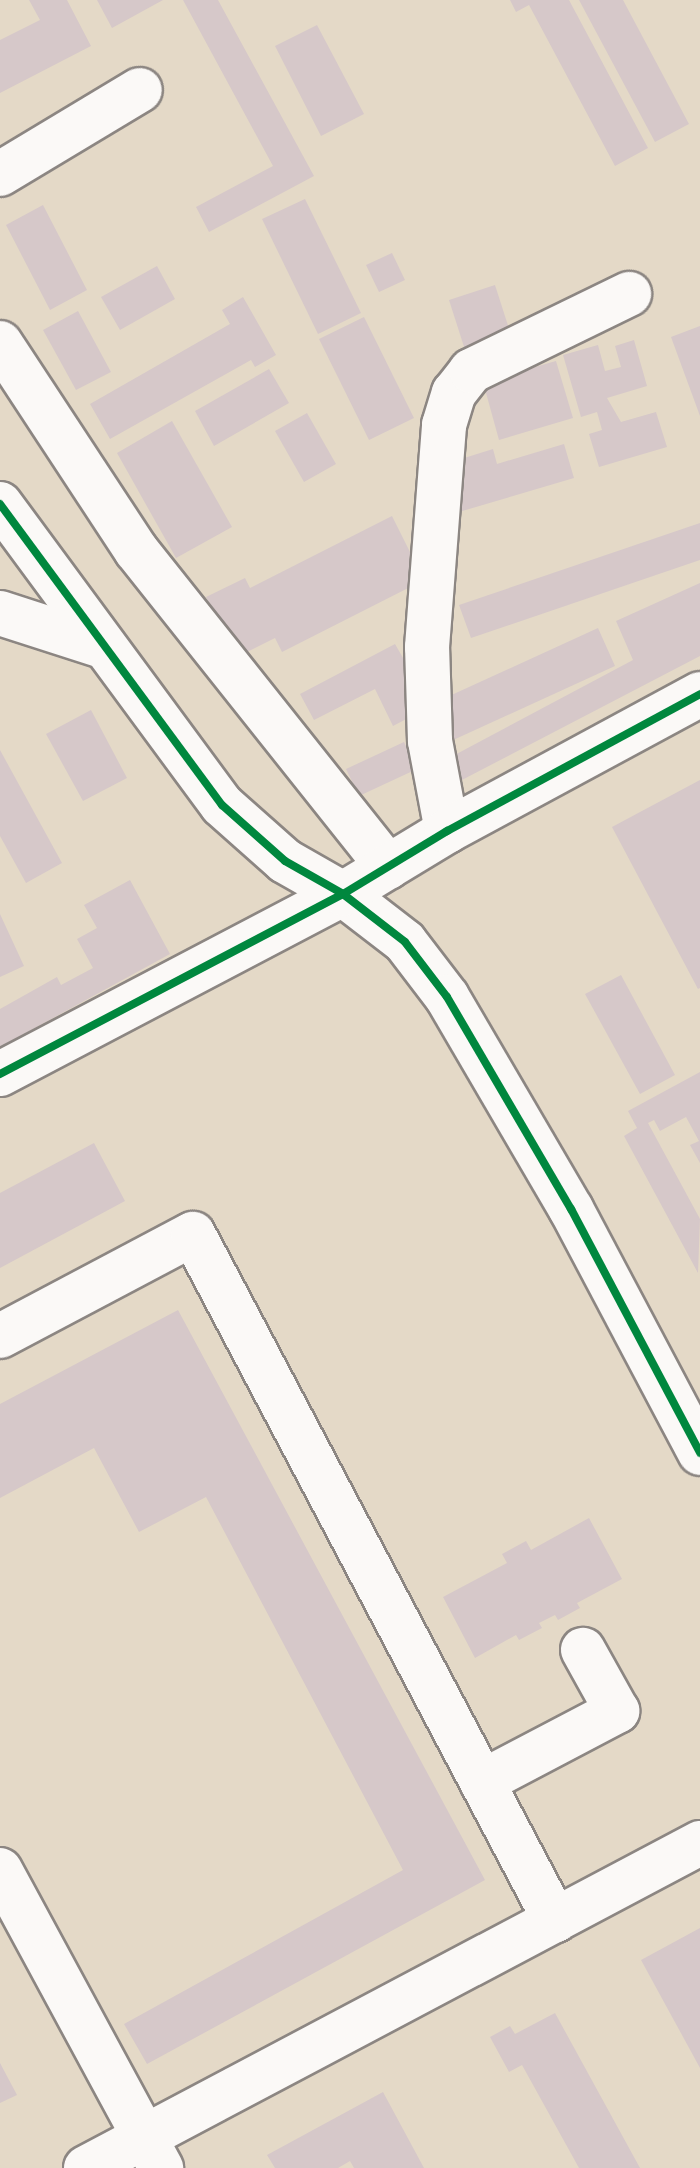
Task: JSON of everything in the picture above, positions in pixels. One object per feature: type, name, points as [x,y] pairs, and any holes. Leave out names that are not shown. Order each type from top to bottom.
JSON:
[{"type":"street","points":[[0,174],[140,90]]},
{"type":"street","points":[[447,831],[430,741],[427,647],[444,425],[454,393],[471,371],[629,294]]},
{"type":"street","points":[[0,343],[136,550],[388,867]]},
{"type":"street","points":[[0,504],[222,805],[285,861],[343,894],[405,942],[447,997],[571,1209],[700,1453]]},
{"type":"street","points":[[0,613],[102,646]]},
{"type":"street","points":[[0,1074],[343,894],[447,831],[700,694]]},
{"type":"street","points":[[0,1336],[193,1234],[555,1920]]},
{"type":"street","points":[[482,1782],[617,1711],[583,1650]]},
{"type":"street","points":[[86,2168],[152,2153],[555,1920],[700,1843]]},
{"type":"street","points":[[0,1870],[152,2153]]},
{"type":"building","points":[[29,0],[67,0],[91,46],[0,93],[0,40],[40,20]]},
{"type":"building","points":[[97,0],[163,0],[112,28]]},
{"type":"building","points":[[183,0],[218,0],[314,176],[209,232],[196,207],[273,166]]},
{"type":"building","points":[[510,0],[569,0],[648,148],[615,166],[529,5],[516,12]]},
{"type":"building","points":[[579,0],[623,0],[689,124],[655,142]]},
{"type":"building","points":[[317,25],[364,114],[321,136],[275,46]]},
{"type":"building","points":[[305,199],[361,313],[318,334],[262,219]]},
{"type":"building","points":[[43,205],[87,290],[50,310],[6,225]]},
{"type":"building","points":[[392,253],[405,280],[379,292],[366,265]]},
{"type":"building","points":[[157,266],[175,299],[120,330],[101,297]]},
{"type":"building","points":[[495,285],[512,338],[466,353],[449,300]]},
{"type":"building","points":[[243,297],[276,355],[255,367],[251,360],[110,439],[90,404],[230,324],[222,310]]},
{"type":"building","points":[[78,311],[111,372],[76,390],[43,330]]},
{"type":"building","points":[[364,317],[414,418],[369,440],[319,339]]},
{"type":"building","points":[[700,326],[700,416],[671,337]]},
{"type":"building","points":[[634,340],[647,386],[607,398],[621,422],[656,412],[667,447],[599,467],[589,434],[602,430],[597,412],[581,417],[563,355],[598,345],[605,371],[621,367],[615,346]]},
{"type":"building","points":[[556,361],[573,418],[499,440],[483,382]]},
{"type":"building","points":[[269,369],[289,403],[214,446],[195,411]]},
{"type":"building","points":[[307,413],[336,464],[304,482],[275,431]]},
{"type":"building","points":[[172,421],[232,527],[176,558],[117,453]]},
{"type":"building","points":[[564,444],[574,478],[459,512],[445,464],[493,449],[497,464]]},
{"type":"building","points":[[392,516],[424,580],[282,652],[275,638],[237,657],[206,597],[245,578],[250,588]]},
{"type":"building","points":[[700,523],[700,560],[471,638],[459,605]]},
{"type":"building","points":[[700,583],[700,656],[460,781],[449,758],[633,660],[616,621]]},
{"type":"building","points":[[598,628],[615,666],[451,741],[434,703]]},
{"type":"building","points":[[395,644],[410,670],[412,716],[393,726],[375,689],[314,720],[300,694]]},
{"type":"building","points":[[91,710],[127,778],[83,801],[46,734]]},
{"type":"building","points":[[404,742],[417,769],[359,796],[346,769]]},
{"type":"building","points":[[0,750],[62,863],[26,883],[0,836]]},
{"type":"building","points":[[700,780],[700,988],[698,989],[612,827]]},
{"type":"building","points":[[130,880],[170,954],[0,1047],[0,1009],[57,977],[61,985],[93,968],[77,939],[97,928],[84,905]]},
{"type":"building","points":[[0,914],[24,966],[0,977]]},
{"type":"building","points":[[621,975],[675,1075],[640,1094],[585,994]]},
{"type":"building","points":[[700,1072],[700,1163],[690,1145],[699,1141],[686,1117],[660,1131],[654,1120],[648,1123],[700,1219],[698,1273],[624,1136],[637,1128],[628,1111]]},
{"type":"building","points":[[94,1143],[125,1201],[0,1268],[0,1193]]},
{"type":"building","points":[[178,1310],[485,1880],[147,2064],[124,2024],[403,1870],[206,1497],[139,1532],[94,1448],[0,1498],[0,1404]]},
{"type":"building","points":[[589,1518],[622,1579],[577,1603],[580,1608],[558,1620],[555,1615],[539,1623],[542,1628],[519,1640],[516,1635],[475,1658],[443,1597],[507,1563],[502,1554],[526,1541],[531,1550]]},
{"type":"building","points":[[700,1928],[700,2068],[641,1960]]},
{"type":"building","points":[[555,2013],[640,2168],[579,2168],[522,2065],[509,2072],[490,2037],[510,2026],[515,2034]]},
{"type":"building","points":[[0,2063],[17,2095],[0,2103]]},
{"type":"building","points":[[383,2092],[424,2168],[354,2168],[350,2161],[338,2168],[275,2168],[267,2155]]},
{"type":"cycle path","points":[[0,504],[222,805],[285,861],[343,894],[405,942],[447,997],[571,1209],[700,1453]]},
{"type":"cycle path","points":[[0,1074],[343,894],[447,831],[700,694]]}]
